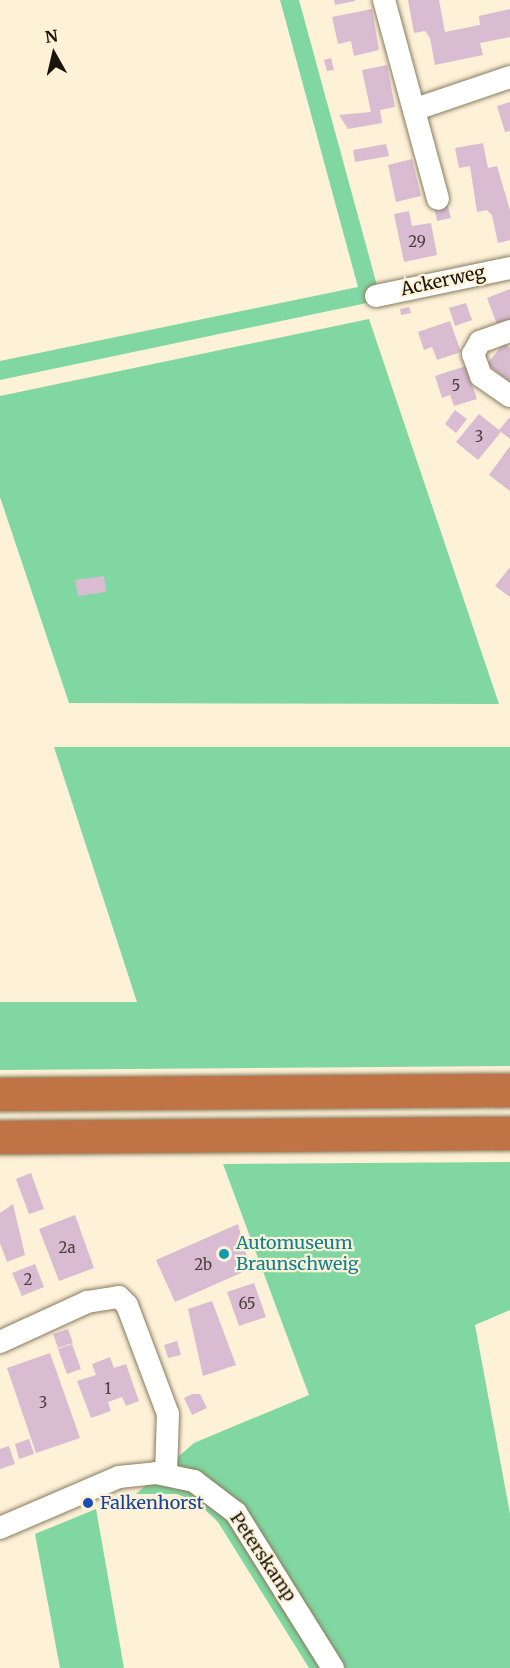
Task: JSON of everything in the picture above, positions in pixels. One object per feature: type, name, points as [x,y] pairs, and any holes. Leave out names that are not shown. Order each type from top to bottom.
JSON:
[{"type":"highway","points":[[0,1094],[510,1090]]},
{"type":"highway","points":[[0,1137],[510,1133]]},
{"type":"street","points":[[384,0],[416,109],[438,199]]},
{"type":"street","points":[[416,109],[510,77]]},
{"type":"street","name":"Ackerweg","points":[[376,296],[510,268]]},
{"type":"street","points":[[510,331],[480,342],[473,354],[481,376],[510,396]]},
{"type":"street","points":[[0,1342],[87,1302],[119,1298],[127,1305],[170,1424],[166,1474]]},
{"type":"street","name":"Peterskamp","points":[[0,1528],[106,1481],[166,1474],[204,1486],[236,1513],[333,1668]]},
{"type":"green space","points":[[280,0],[299,0],[381,300],[0,380],[0,361],[358,287]]},
{"type":"green space","points":[[369,319],[499,704],[69,703],[0,497],[0,396]]},
{"type":"green space","points":[[54,747],[510,747],[510,1066],[0,1070],[0,1002],[137,1002]]},
{"type":"green space","points":[[510,1162],[510,1310],[475,1325],[510,1514],[510,1668],[309,1668],[218,1522],[198,1503],[177,1494],[136,1494],[194,1443],[309,1395],[223,1164]]},
{"type":"green space","points":[[96,1509],[124,1668],[60,1668],[35,1534]]},
{"type":"building","points":[[334,0],[355,0],[355,1],[335,5]]},
{"type":"building","points":[[408,0],[439,0],[445,32],[480,25],[479,16],[510,9],[510,37],[480,43],[483,55],[435,65],[430,38],[425,31],[414,33]]},
{"type":"building","points":[[372,9],[379,50],[354,56],[351,41],[338,44],[332,17]]},
{"type":"building","points":[[331,58],[334,70],[327,71],[324,60]]},
{"type":"building","points":[[387,65],[395,107],[380,110],[382,123],[348,129],[339,115],[371,112],[362,70]]},
{"type":"building","points":[[510,102],[510,131],[505,132],[497,106]]},
{"type":"building","points":[[483,143],[488,168],[497,166],[510,210],[510,240],[498,243],[492,215],[487,210],[477,212],[470,166],[459,168],[455,148]]},
{"type":"building","points":[[386,144],[389,156],[355,162],[353,150]]},
{"type":"building","points":[[412,159],[421,196],[396,202],[388,165]]},
{"type":"building","points":[[447,203],[451,218],[437,221],[434,206]]},
{"type":"building","points":[[409,211],[412,226],[431,223],[437,255],[404,262],[394,214]]},
{"type":"building","points":[[510,289],[510,323],[498,327],[487,298]]},
{"type":"building","points":[[466,303],[472,320],[455,326],[449,308]]},
{"type":"building","points":[[409,307],[411,313],[401,315],[400,309]]},
{"type":"building","points":[[450,321],[461,352],[437,360],[432,347],[424,350],[418,332]]},
{"type":"building","points":[[504,343],[510,348],[510,382],[487,364]]},
{"type":"building","points":[[466,366],[477,399],[454,406],[450,395],[442,398],[435,376]]},
{"type":"building","points":[[455,410],[467,419],[456,433],[445,424]]},
{"type":"building","points":[[479,414],[499,430],[510,417],[510,439],[501,432],[478,460],[456,442]]},
{"type":"building","points":[[510,446],[510,491],[489,475]]},
{"type":"building","points":[[510,567],[510,597],[495,586]]},
{"type":"building","points":[[104,576],[106,592],[78,596],[75,580]]},
{"type":"building","points":[[31,1173],[44,1209],[29,1214],[16,1179]]},
{"type":"building","points":[[13,1204],[25,1255],[7,1262],[0,1243],[0,1213]]},
{"type":"building","points":[[75,1215],[94,1268],[59,1281],[39,1229]]},
{"type":"building","points":[[238,1224],[250,1269],[175,1302],[156,1260]]},
{"type":"building","points":[[35,1264],[44,1287],[22,1296],[12,1273]]},
{"type":"building","points":[[254,1283],[266,1317],[239,1326],[227,1292]]},
{"type":"building","points":[[212,1301],[236,1365],[203,1376],[188,1309]]},
{"type":"building","points":[[68,1329],[73,1343],[58,1348],[53,1334]]},
{"type":"building","points":[[177,1341],[181,1355],[168,1358],[164,1345]]},
{"type":"building","points":[[72,1344],[81,1369],[67,1374],[58,1349]]},
{"type":"building","points":[[50,1353],[80,1438],[36,1453],[7,1368]]},
{"type":"building","points":[[110,1357],[114,1368],[126,1364],[139,1401],[126,1406],[122,1397],[108,1402],[111,1411],[91,1418],[77,1381],[96,1375],[92,1364]]},
{"type":"building","points":[[192,1394],[200,1394],[207,1408],[192,1415],[184,1398]]},
{"type":"building","points":[[29,1439],[34,1454],[19,1459],[15,1444]]},
{"type":"building","points":[[9,1446],[15,1464],[0,1469],[0,1449]]},
{"type":"place","name":"Automuseum Braunschweig","points":[[224,1254]]},
{"type":"place","name":"Falkenhorst","points":[[88,1503]]}]
